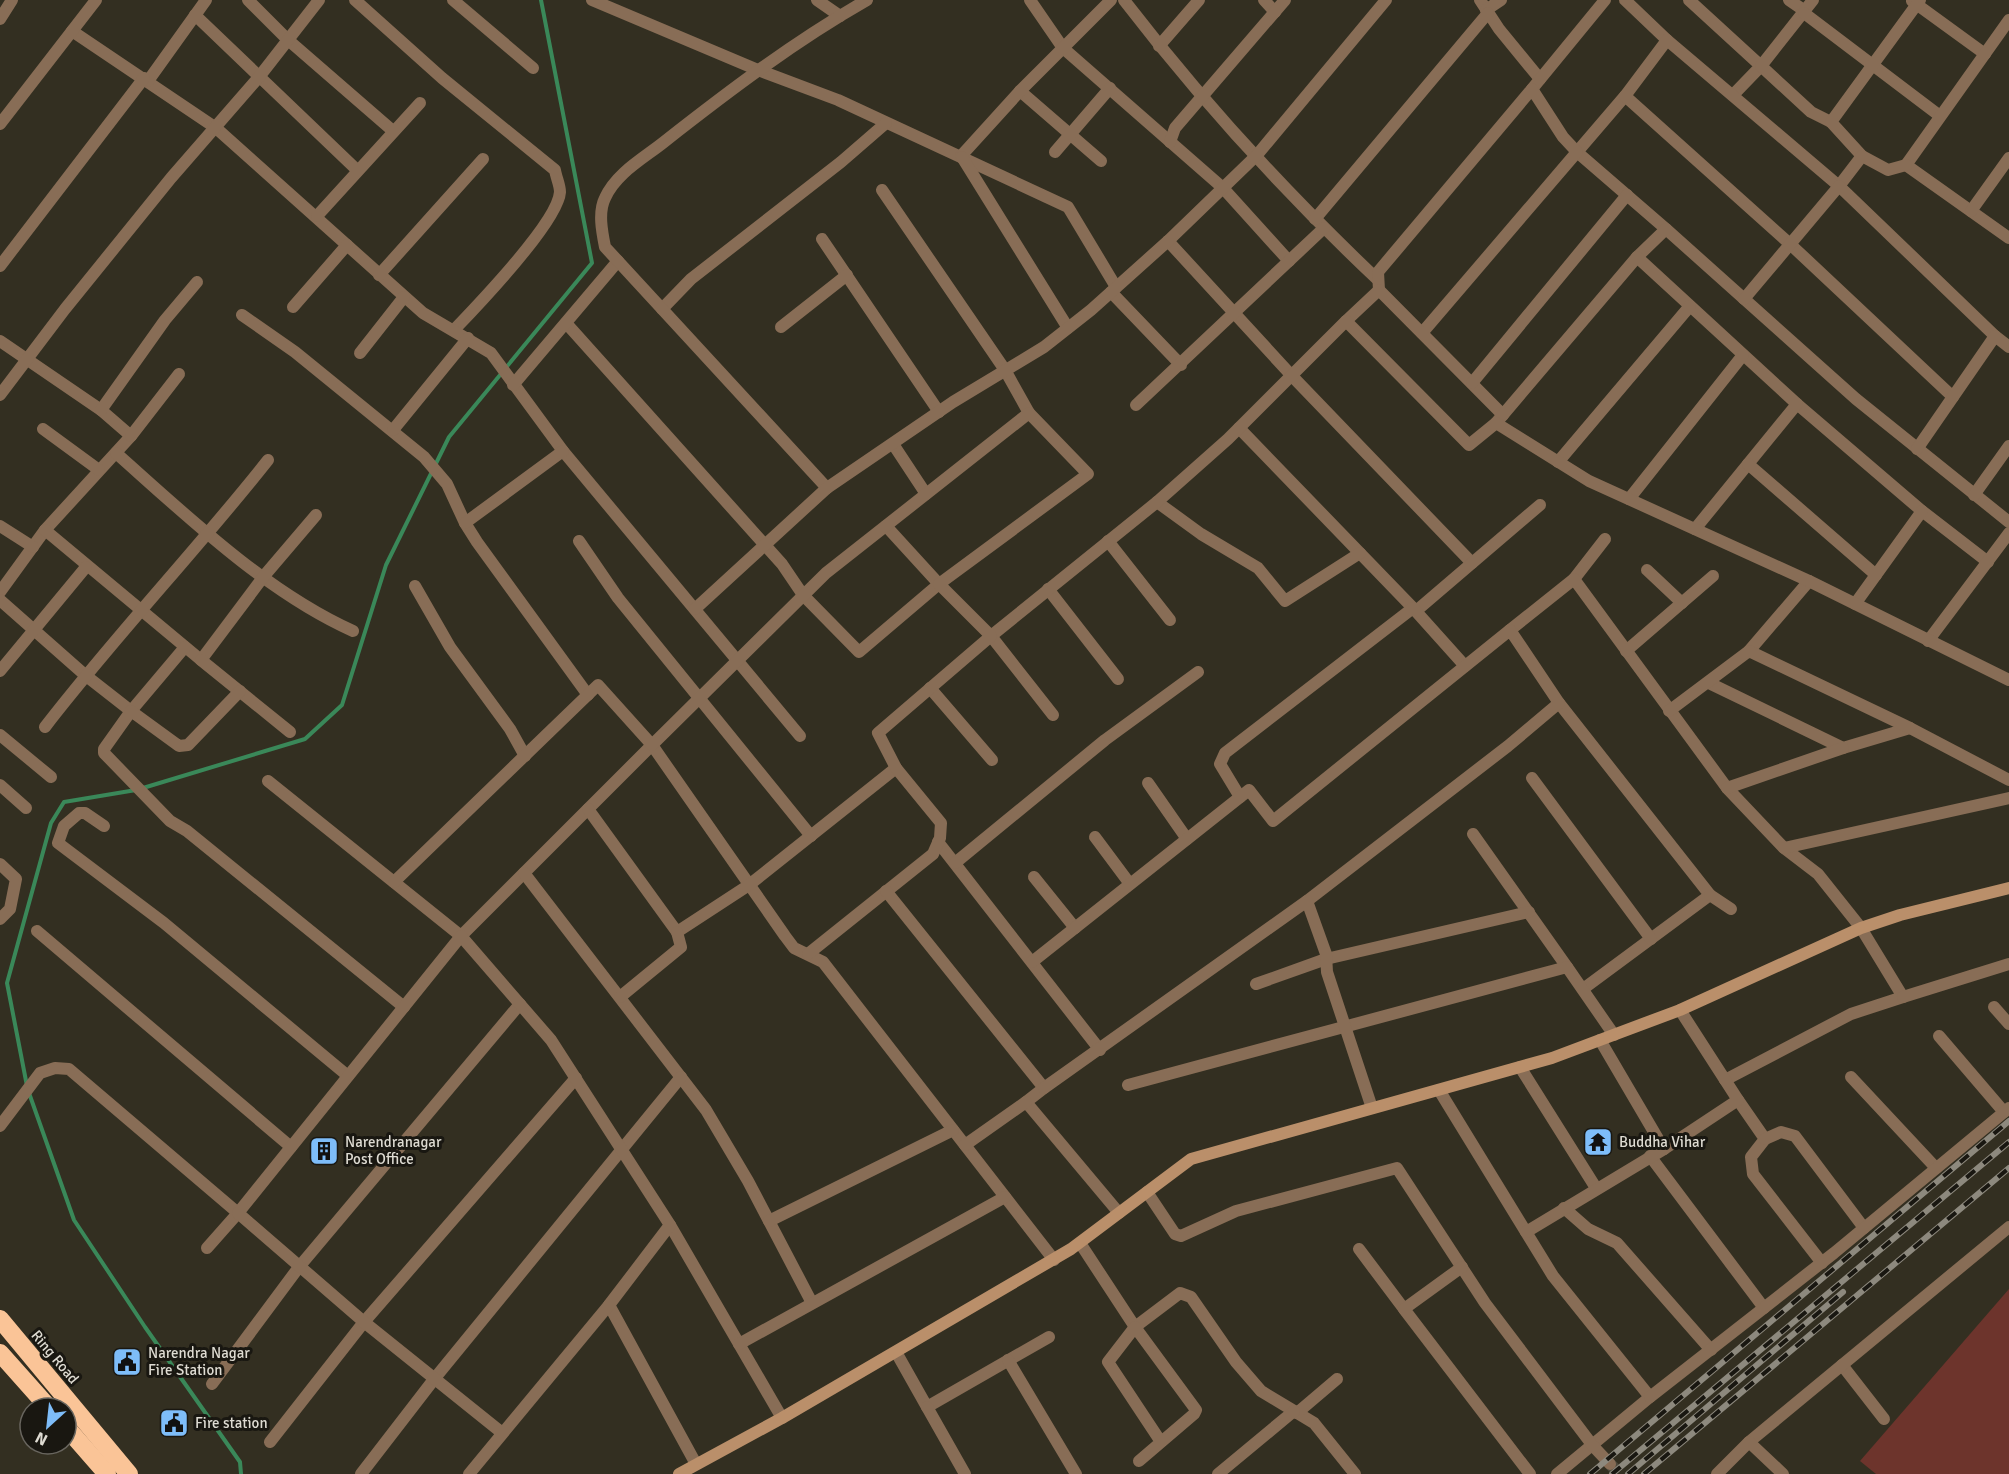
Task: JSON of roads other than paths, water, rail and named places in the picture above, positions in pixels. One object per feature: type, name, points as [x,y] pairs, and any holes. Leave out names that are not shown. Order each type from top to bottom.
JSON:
[{"type":"highway","name":"Ring Road","points":[[0,1319],[129,1474]]},
{"type":"highway","points":[[1,1356],[38,1396]]},
{"type":"highway","points":[[78,1440],[107,1474]]},
{"type":"street","points":[[0,19],[12,0]]},
{"type":"street","points":[[0,124],[96,0]]},
{"type":"street","points":[[0,266],[206,0]]},
{"type":"street","points":[[248,0],[287,39],[393,131]]},
{"type":"street","points":[[0,395],[138,219],[260,77],[319,0]]},
{"type":"street","points":[[355,0],[442,78],[555,170],[560,192],[554,213],[485,298],[454,330]]},
{"type":"street","points":[[453,0],[533,68]]},
{"type":"street","points":[[592,0],[758,70],[838,100],[1068,207],[1114,290],[1180,365]]},
{"type":"street","points":[[817,0],[840,15]]},
{"type":"street","points":[[827,488],[605,247],[602,234],[602,206],[616,180],[758,70],[840,15],[867,0]]},
{"type":"street","points":[[1030,0],[1063,48],[1223,189],[1289,261]]},
{"type":"street","points":[[961,156],[1020,91],[1111,0]]},
{"type":"street","points":[[1124,0],[1159,46],[1204,97],[1320,224],[1472,384],[1499,419],[1558,462],[1589,481],[1809,581],[2009,680]]},
{"type":"street","points":[[1159,46],[1199,0]]},
{"type":"street","points":[[1264,0],[1275,12]]},
{"type":"street","points":[[1170,142],[1175,128],[1285,0]]},
{"type":"street","points":[[695,609],[827,488],[1068,328],[1114,290],[1257,155],[1386,0]]},
{"type":"street","points":[[1136,405],[1289,261],[1320,224],[1485,7],[1501,0]]},
{"type":"street","points":[[808,954],[933,854],[938,842],[941,823],[896,768],[878,733],[991,636],[1156,502],[1239,428],[1292,376],[1379,285],[1378,272],[1605,0]]},
{"type":"street","points":[[1625,0],[1667,40],[1839,186],[2009,347]]},
{"type":"street","points":[[1689,0],[1811,112],[1831,122],[1862,156],[1888,170],[1906,165],[2009,20]]},
{"type":"street","points":[[1789,0],[1940,117]]},
{"type":"street","points":[[1733,95],[1761,66],[1813,0]]},
{"type":"street","points":[[1831,122],[1916,2],[1985,54]]},
{"type":"street","points":[[1485,7],[1536,84],[1563,137],[1577,152],[1856,399],[2009,522]]},
{"type":"street","points":[[195,15],[357,170]]},
{"type":"street","points":[[72,32],[216,128],[423,313],[491,353],[563,451],[695,609],[736,662],[800,736]]},
{"type":"street","points":[[1422,333],[1625,96],[1667,40]]},
{"type":"street","points":[[1055,152],[1110,88]]},
{"type":"street","points":[[1020,91],[1101,161]]},
{"type":"street","points":[[1625,96],[1790,244],[1953,397]]},
{"type":"street","points":[[317,216],[420,103]]},
{"type":"street","points":[[662,309],[691,279],[841,162],[885,123]]},
{"type":"street","points":[[961,156],[1068,328]]},
{"type":"street","points":[[1744,299],[1862,156]]},
{"type":"street","points":[[1971,211],[2009,158]]},
{"type":"street","points":[[379,274],[483,159]]},
{"type":"street","points":[[1906,165],[2009,238]]},
{"type":"street","points":[[566,323],[765,545],[803,596],[858,652],[939,584],[1088,474],[1029,413],[1005,370],[882,190]]},
{"type":"street","points":[[1472,384],[1627,195]]},
{"type":"street","points":[[1346,321],[1469,445],[1499,419],[1637,257],[1666,229]]},
{"type":"street","points":[[822,239],[939,412]]},
{"type":"street","points":[[1168,241],[1292,376],[1472,563]]},
{"type":"street","points":[[293,307],[347,245]]},
{"type":"street","points":[[1637,257],[1797,404],[1922,511],[1988,562]]},
{"type":"street","points":[[511,382],[566,323],[618,261]]},
{"type":"street","points":[[781,327],[847,275]]},
{"type":"street","points":[[101,410],[165,320],[197,282]]},
{"type":"street","points":[[360,353],[404,297]]},
{"type":"street","points":[[1558,462],[1690,306]]},
{"type":"street","points":[[242,315],[295,352],[424,457],[447,484],[465,523],[588,695]]},
{"type":"street","points":[[1917,449],[1995,336]]},
{"type":"street","points":[[393,430],[468,339]]},
{"type":"street","points":[[0,341],[101,410],[131,436]]},
{"type":"street","points":[[1629,499],[1743,355]]},
{"type":"street","points":[[0,592],[45,530],[131,436],[179,374]]},
{"type":"street","points":[[1695,529],[1797,404]]},
{"type":"street","points":[[207,1248],[238,1213],[461,936],[826,573],[1029,413]]},
{"type":"street","points":[[1239,428],[1414,609],[1465,666]]},
{"type":"street","points":[[43,429],[99,470]]},
{"type":"street","points":[[893,444],[926,494]]},
{"type":"street","points":[[1974,495],[2009,446]]},
{"type":"street","points":[[465,523],[563,451]]},
{"type":"street","points":[[116,453],[208,535],[324,618],[353,631]]},
{"type":"street","points":[[45,727],[86,675],[208,535],[268,459]]},
{"type":"street","points":[[1748,464],[1876,575]]},
{"type":"street","points":[[1156,502],[1201,534],[1258,568],[1285,601],[1360,553]]},
{"type":"street","points":[[1240,797],[1220,764],[1225,753],[1414,609],[1540,505]]},
{"type":"street","points":[[1855,604],[1922,511]]},
{"type":"street","points":[[201,660],[264,576],[316,515]]},
{"type":"street","points":[[0,526],[33,547]]},
{"type":"street","points":[[886,526],[991,636],[1053,715]]},
{"type":"street","points":[[45,530],[86,567],[290,732]]},
{"type":"street","points":[[1928,641],[2009,533]]},
{"type":"street","points":[[1032,962],[1249,790],[1274,821],[1574,579],[1605,539]]},
{"type":"street","points":[[579,541],[618,598],[701,697],[811,836]]},
{"type":"street","points":[[1108,541],[1170,620]]},
{"type":"street","points":[[0,671],[86,567]]},
{"type":"street","points":[[1647,570],[1682,603]]},
{"type":"street","points":[[1626,651],[1713,576]]},
{"type":"street","points":[[1574,579],[1727,788],[1784,848],[1818,874],[1861,928],[1903,997]]},
{"type":"street","points":[[1669,711],[1749,651],[1809,581]]},
{"type":"street","points":[[415,586],[450,647],[510,729],[525,756]]},
{"type":"street","points":[[1048,589],[1118,679]]},
{"type":"street","points":[[0,600],[86,675],[179,746],[188,746],[240,691]]},
{"type":"street","points":[[1510,630],[1559,703],[1710,896],[1731,909]]},
{"type":"street","points":[[185,647],[131,711],[104,749],[104,753],[170,821],[187,831],[404,1007]]},
{"type":"street","points":[[1749,651],[1910,728],[2009,780]]},
{"type":"street","points":[[955,863],[1105,740],[1198,672]]},
{"type":"street","points":[[1709,683],[1843,748]]},
{"type":"street","points":[[394,882],[598,685],[652,745],[794,948],[823,962],[1054,1260]]},
{"type":"street","points":[[930,688],[992,760]]},
{"type":"street","points":[[965,1145],[1307,901],[1508,746],[1559,703]]},
{"type":"street","points":[[1727,788],[1843,748],[1910,728]]},
{"type":"street","points":[[0,735],[51,777]]},
{"type":"street","points":[[677,932],[749,885],[896,768]]},
{"type":"street","points":[[1532,778],[1651,939]]},
{"type":"street","points":[[267,781],[461,936],[551,1040],[670,1225],[782,1418]]},
{"type":"street","points":[[1148,783],[1187,839]]},
{"type":"street","points":[[0,785],[26,808]]},
{"type":"street","points":[[1784,848],[2009,798]]},
{"type":"street","points":[[588,809],[677,932],[681,947],[620,997]]},
{"type":"street","points":[[104,826],[86,813],[79,813],[64,826],[58,843],[164,923],[348,1076]]},
{"type":"street","points":[[1473,834],[1614,1035]]},
{"type":"street","points":[[1095,837],[1130,884]]},
{"type":"street","points":[[938,842],[1100,1050]]},
{"type":"street","points":[[0,864],[16,879],[10,909],[0,919]]},
{"type":"street","points":[[524,873],[706,1110],[812,1303]]},
{"type":"street","points":[[1034,877],[1075,928]]},
{"type":"street","points":[[679,1474],[782,1418],[1054,1260],[1191,1159],[1520,1067],[1680,1010],[1861,928],[2009,888]]},
{"type":"street","points":[[886,891],[1044,1088]]},
{"type":"street","points":[[1583,989],[1710,896]]},
{"type":"street","points":[[1307,901],[1326,959],[1327,972],[1372,1108]]},
{"type":"street","points":[[1256,984],[1326,959],[1529,912]]},
{"type":"street","points":[[37,931],[291,1147]]},
{"type":"street","points":[[1725,1080],[1851,1014],[2009,964]]},
{"type":"street","points":[[1128,1084],[1567,967]]},
{"type":"street","points":[[212,1384],[299,1267],[520,1004]]},
{"type":"street","points":[[1994,1007],[2009,1024]]},
{"type":"street","points":[[1680,1010],[1765,1139]]},
{"type":"street","points":[[1557,1474],[1650,1397],[1822,1263],[2006,1110],[1939,1036]]},
{"type":"street","points":[[1600,1040],[1664,1149]]},
{"type":"street","points":[[1520,1067],[1596,1188]]},
{"type":"street","points":[[0,1125],[40,1073],[56,1068],[69,1069],[364,1322],[501,1432]]},
{"type":"street","points":[[361,1474],[435,1378],[681,1077]]},
{"type":"street","points":[[1851,1077],[1936,1168]]},
{"type":"street","points":[[270,1442],[364,1322],[576,1078]]},
{"type":"street","points":[[1439,1090],[1553,1276],[1650,1397]]},
{"type":"street","points":[[1526,1232],[1664,1149],[1738,1100]]},
{"type":"street","points":[[1026,1102],[1119,1213]]},
{"type":"street","points":[[769,1221],[953,1130]]},
{"type":"street","points":[[1822,1263],[1753,1174],[1751,1157],[1765,1139],[1781,1132],[1795,1136],[1864,1228]]},
{"type":"street","points":[[1650,1156],[1764,1308]]},
{"type":"street","points":[[1148,1192],[1175,1234],[1181,1236],[1236,1211],[1398,1168],[1485,1303],[1593,1446],[1610,1464]]},
{"type":"street","points":[[739,1344],[1005,1197]]},
{"type":"street","points":[[1564,1209],[1588,1229],[1617,1243],[1711,1350]]},
{"type":"street","points":[[469,1474],[501,1432],[609,1305],[670,1225]]},
{"type":"street","points":[[1717,1474],[1749,1442],[2009,1227]]},
{"type":"street","points":[[1080,1243],[1135,1327],[1196,1410],[1139,1461]]},
{"type":"street","points":[[1359,1249],[1530,1474]]},
{"type":"street","points":[[1404,1309],[1462,1267]]},
{"type":"street","points":[[1161,1442],[1108,1362],[1135,1327],[1180,1293],[1185,1293],[1191,1297],[1236,1362],[1261,1391],[1314,1423],[1355,1474]]},
{"type":"street","points":[[609,1305],[696,1464]]},
{"type":"street","points":[[927,1407],[1049,1337]]},
{"type":"street","points":[[896,1352],[965,1474]]},
{"type":"street","points":[[1008,1360],[1076,1474]]},
{"type":"street","points":[[1842,1365],[1884,1419]]},
{"type":"street","points":[[1218,1474],[1337,1379]]},
{"type":"street","points":[[1749,1442],[1783,1474]]},
{"type":"waterway","points":[[143,788],[305,739],[342,705],[386,565],[449,437],[592,263],[541,0]]},
{"type":"waterway","points":[[27,1086],[7,983],[51,823],[64,802],[136,790]]},
{"type":"waterway","points":[[29,1093],[74,1220],[145,1327],[240,1462],[241,1474]]},
{"type":"tunnel","points":[[1610,1464],[1620,1474]]},
{"type":"railway","points":[[1590,1474],[2009,1121]]},
{"type":"railway","points":[[1612,1474],[2009,1142]]},
{"type":"railway","points":[[1644,1474],[2009,1168]]},
{"type":"railway","points":[[1628,1474],[1843,1292]]},
{"type":"place","name":"Buddha Vihar","points":[[1598,1142]]},
{"type":"place","name":"Narendranagar Post Office","points":[[324,1151]]},
{"type":"place","name":"Narendra Nagar Fire Station","points":[[127,1362]]},
{"type":"place","name":"Fire station","points":[[174,1423]]}]
